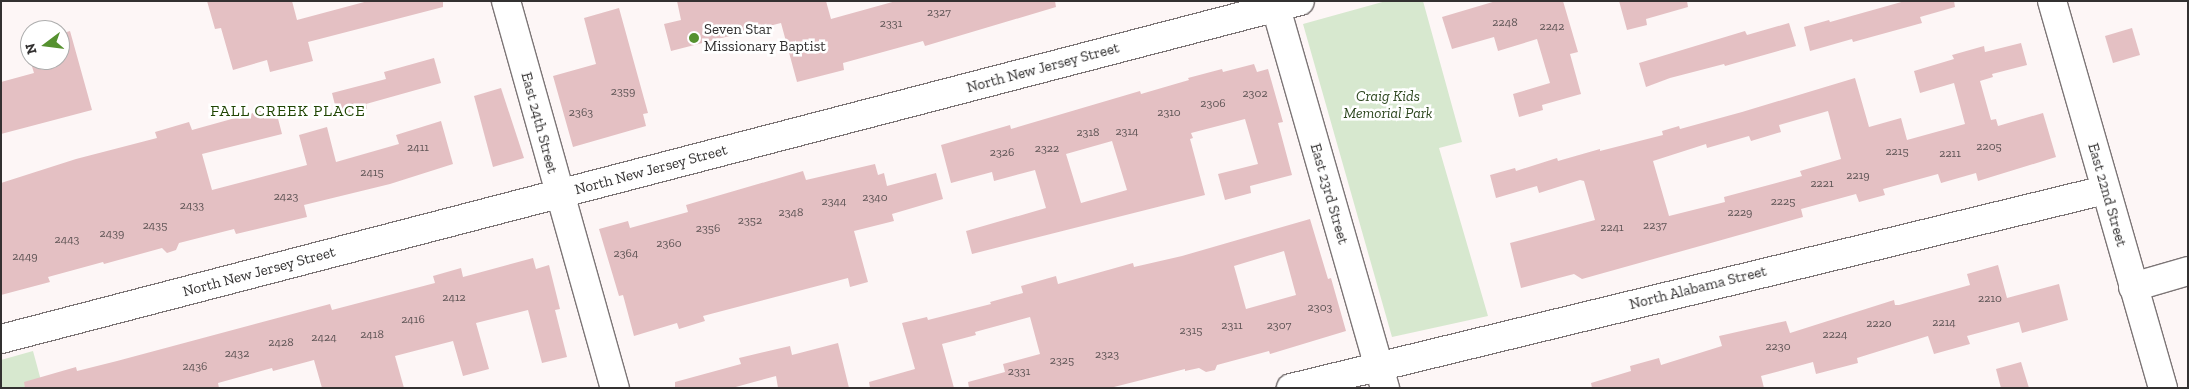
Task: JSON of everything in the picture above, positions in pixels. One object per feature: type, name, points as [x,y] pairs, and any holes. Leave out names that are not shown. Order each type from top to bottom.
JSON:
[{"type":"street","name":"East 24th Street","points":[[506,1],[615,388]]},
{"type":"street","name":"East 22nd Street","points":[[2052,1],[2163,388]]},
{"type":"street","name":"North New Jersey Street","points":[[1,339],[1283,3]]},
{"type":"street","name":"East 23rd Street","points":[[1283,3],[1382,377]]},
{"type":"street","name":"North Alabama Street","points":[[1291,388],[1382,377],[2105,190]]},
{"type":"street","points":[[2134,287],[2188,271]]},
{"type":"green space","name":"Craig Kids Memorial Park","points":[[1386,1],[1423,1],[1462,142],[1439,148],[1488,316],[1392,337],[1303,24]]},
{"type":"green space","points":[[33,351],[43,388],[1,388],[1,360]]},
{"type":"building","points":[[207,1],[292,1],[297,20],[368,1],[443,1],[443,7],[308,42],[313,61],[270,72],[267,60],[233,70],[221,28],[215,29]]},
{"type":"building","points":[[677,1],[826,1],[831,19],[896,1],[1055,1],[1056,7],[925,46],[923,41],[843,63],[844,70],[797,82],[781,23],[671,51],[664,24],[681,20]]},
{"type":"building","points":[[1496,1],[1563,1],[1578,52],[1570,54],[1581,94],[1542,105],[1543,110],[1519,117],[1513,94],[1550,83],[1537,39],[1498,51],[1494,37],[1452,49],[1442,17]]},
{"type":"building","points":[[1619,1],[1687,1],[1688,7],[1646,19],[1647,25],[1627,30]]},
{"type":"building","points":[[1905,1],[1954,1],[1955,7],[1920,17],[1922,23],[1853,42],[1852,39],[1810,51],[1804,27],[1829,20],[1830,22]]},
{"type":"building","points":[[619,8],[648,113],[643,114],[646,126],[573,147],[553,76],[596,64],[584,18]]},
{"type":"building","points":[[1789,23],[1796,46],[1725,66],[1724,64],[1670,78],[1646,87],[1639,63],[1745,31],[1747,35]]},
{"type":"building","points":[[2132,28],[2140,55],[2113,63],[2105,36]]},
{"type":"building","points":[[70,31],[92,110],[1,134],[1,82],[34,73],[33,70],[70,70]]},
{"type":"building","points":[[2021,43],[2027,65],[1992,74],[1993,77],[1980,81],[1991,120],[1996,119],[1998,126],[2043,113],[2056,157],[1978,181],[1976,173],[1941,183],[1938,174],[1883,189],[1885,195],[1859,202],[1856,194],[1801,209],[1803,217],[1718,241],[1582,279],[1574,274],[1521,288],[1510,243],[1595,220],[1584,181],[1580,180],[1539,193],[1537,186],[1496,198],[1490,175],[1515,168],[1516,171],[1557,158],[1558,161],[1600,149],[1600,151],[1663,135],[1662,131],[1679,126],[1680,129],[1742,112],[1855,78],[1869,127],[1901,118],[1907,140],[1965,124],[1954,83],[1920,93],[1914,71],[1954,59],[1952,55],[1984,46],[1985,52]],"holes":[[[1828,111],[1841,159],[1800,171],[1802,176],[1724,197],[1725,202],[1669,216],[1653,161],[1706,144],[1707,148],[1749,136],[1751,141],[1781,132],[1779,125]]]},
{"type":"building","points":[[434,58],[441,83],[366,104],[367,109],[338,117],[332,93],[386,79],[384,72]]},
{"type":"building","points":[[1254,64],[1257,72],[1268,69],[1283,122],[1278,123],[1292,175],[1250,186],[1251,193],[1225,200],[1218,174],[1258,164],[1245,119],[1191,133],[1193,138],[1190,139],[1205,195],[972,254],[966,231],[1046,208],[1035,170],[994,181],[992,172],[951,183],[941,145],[1010,125],[1011,129],[1140,91],[1141,94],[1222,69],[1223,72]],"holes":[[[1112,141],[1127,190],[1081,203],[1066,154]]]},
{"type":"building","points":[[501,88],[524,158],[493,167],[474,96]]},
{"type":"building","points":[[275,107],[282,134],[202,154],[212,190],[307,165],[299,135],[327,127],[336,162],[399,144],[396,135],[441,121],[453,164],[390,184],[304,205],[307,217],[236,234],[234,229],[179,243],[176,250],[167,253],[162,248],[104,264],[103,262],[48,277],[50,282],[1,295],[1,183],[76,159],[157,138],[155,132],[189,122],[192,130]]},
{"type":"building","points":[[875,164],[878,175],[884,173],[887,186],[936,173],[943,199],[892,214],[894,221],[854,231],[868,282],[850,287],[848,278],[703,316],[705,321],[679,329],[677,323],[634,336],[623,295],[619,296],[599,229],[628,221],[630,228],[688,212],[686,205],[803,171],[806,180]]},
{"type":"building","points":[[1310,219],[1328,279],[1331,278],[1346,331],[1270,354],[1269,351],[1217,365],[1215,370],[1206,372],[1199,368],[1185,371],[1185,369],[1110,388],[969,388],[968,382],[1005,372],[1003,364],[1040,354],[1030,317],[975,332],[976,335],[942,344],[954,388],[870,388],[869,382],[915,369],[902,323],[927,317],[928,320],[991,304],[990,302],[1023,293],[1021,286],[1056,276],[1058,284],[1133,263],[1134,267],[1182,256]],"holes":[[[1284,251],[1296,295],[1246,309],[1234,266]]]},
{"type":"building","points":[[533,258],[536,269],[549,265],[560,309],[555,310],[567,357],[542,363],[528,310],[476,323],[489,369],[463,376],[453,341],[395,356],[404,388],[322,388],[314,360],[273,371],[272,368],[218,383],[219,388],[25,388],[24,382],[76,367],[77,371],[330,304],[332,310],[435,283],[433,276],[461,268],[463,277]]},
{"type":"building","points":[[1998,265],[2007,298],[2059,284],[2068,320],[2022,333],[2019,322],[1967,336],[1970,344],[1934,354],[1928,336],[1857,358],[1858,363],[1816,374],[1813,362],[1761,376],[1764,388],[1592,388],[1591,383],[1631,371],[1630,366],[1659,358],[1661,365],[1722,346],[1719,336],[1786,321],[1790,333],[1894,300],[1895,305],[1899,305],[1970,285],[1967,274]]},
{"type":"building","points":[[838,343],[849,388],[778,388],[776,376],[732,388],[675,388],[675,382],[741,364],[739,358],[790,346],[792,355]]},
{"type":"building","points":[[2021,362],[2029,388],[2001,388],[1996,369]]},
{"type":"place","name":"Seven Star Missionary Baptist","points":[[694,38]]},
{"type":"district","name":"FALL CREEK PLACE","points":[[288,111]]}]
